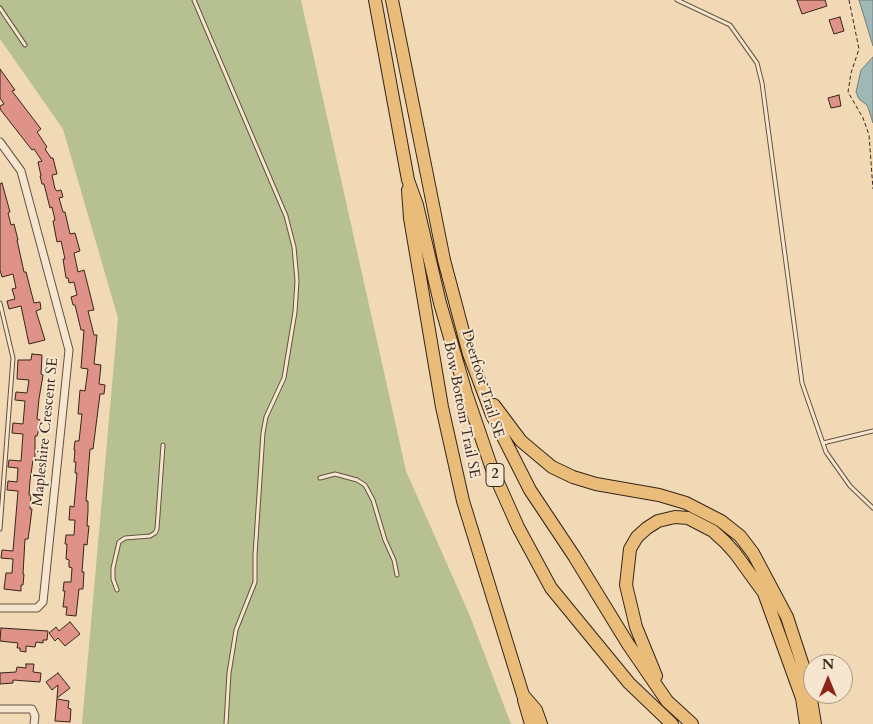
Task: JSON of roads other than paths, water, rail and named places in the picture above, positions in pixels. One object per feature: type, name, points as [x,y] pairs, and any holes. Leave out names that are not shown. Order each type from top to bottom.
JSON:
[{"type":"highway","name":"Deerfoot Trail SE","points":[[375,0],[408,180],[417,205],[440,303],[466,393],[492,469],[518,528],[551,588],[629,683],[672,724]]},
{"type":"highway","name":"Deerfoot Trail SE","points":[[392,0],[444,260],[469,354],[482,389],[503,438],[530,490],[574,556],[628,644],[667,701],[690,722]]},
{"type":"highway","name":"Bow Bottom Trail SE","points":[[408,180],[410,218],[442,407],[463,501],[523,695],[536,710],[541,724]]},
{"type":"highway","name":"Bow Bottom Trail SE","points":[[482,389],[521,441],[552,467],[573,477],[596,484],[659,495],[686,503],[721,521],[740,536],[753,553],[787,617],[808,681],[815,724]]},
{"type":"highway","points":[[667,701],[636,627],[626,584],[627,567],[630,549],[637,537],[647,528],[658,521],[675,517],[688,518],[713,531],[735,553],[764,592],[802,698],[806,724]]},
{"type":"highway","points":[[523,695],[531,724]]},
{"type":"street","name":"Mapleshire Crescent SE","points":[[0,142],[21,171],[68,350],[43,602],[37,608],[0,608]]},
{"type":"street","points":[[0,708],[32,709],[35,716],[34,724]]},
{"type":"lane","points":[[194,0],[286,216],[294,247],[297,280],[295,312],[284,378],[266,416],[263,433],[255,554],[255,582],[236,630],[229,673],[226,724]]},
{"type":"lane","points":[[677,0],[730,25],[757,63],[762,83],[802,383],[826,452],[850,486],[873,508]]},
{"type":"lane","points":[[0,8],[25,45]]},
{"type":"lane","points":[[0,303],[13,358],[0,529]]},
{"type":"lane","points":[[823,443],[873,431]]},
{"type":"lane","points":[[117,590],[113,579],[113,568],[119,542],[125,538],[150,536],[157,529],[163,445]]},
{"type":"lane","points":[[320,478],[335,474],[357,480],[365,485],[373,500],[384,540],[394,560],[397,575]]},
{"type":"water","points":[[859,0],[873,0],[873,46]]},
{"type":"water","points":[[873,57],[873,123],[867,105],[859,99],[856,92],[861,70]]}]
